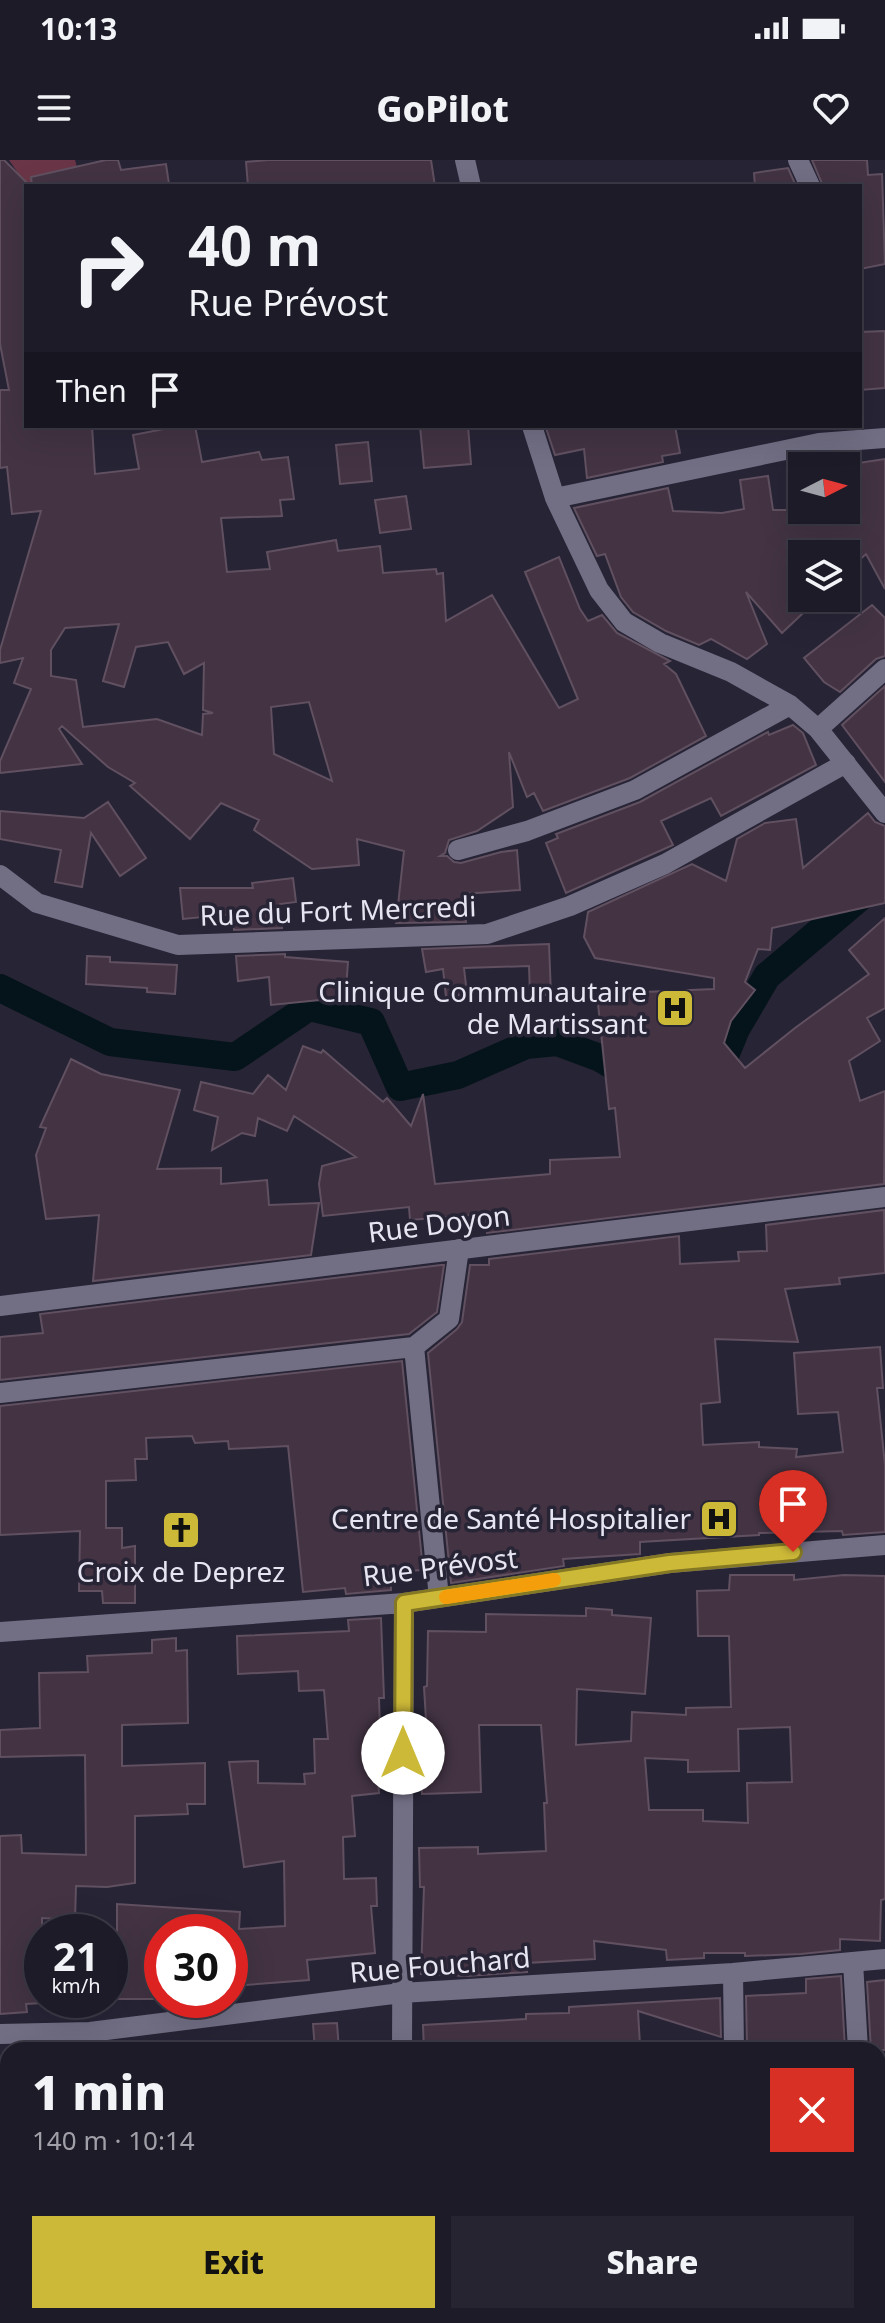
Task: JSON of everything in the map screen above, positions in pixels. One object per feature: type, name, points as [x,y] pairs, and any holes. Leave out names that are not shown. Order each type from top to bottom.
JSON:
[{"type":"street","points":[[465,160],[471,184]]},
{"type":"street","points":[[798,160],[809,184]]},
{"type":"street","points":[[533,428],[555,498],[599,590],[624,622],[660,643],[731,672],[790,705],[818,729],[885,813]]},
{"type":"street","points":[[555,498],[819,435],[885,438]]},
{"type":"street","points":[[818,729],[885,669]]},
{"type":"street","points":[[458,850],[527,831],[635,790],[790,705]]},
{"type":"street","name":"Rue du Fort Mercredi","points":[[0,875],[37,903],[178,945],[487,934],[570,906],[665,864],[846,763]]},
{"type":"street","name":"Rue Doyon","points":[[0,1306],[885,1197]]},
{"type":"street","points":[[0,1393],[414,1347],[449,1319],[459,1249]]},
{"type":"street","points":[[414,1347],[439,1598]]},
{"type":"street","name":"Rue Prévost","points":[[0,1632],[404,1603],[670,1563],[885,1545]]},
{"type":"street","points":[[402,2042],[404,1603]]},
{"type":"street","name":"Rue Fouchard","points":[[0,2034],[91,2041],[401,1993],[733,1973],[885,1959]]},
{"type":"street","points":[[853,1962],[858,2042]]},
{"type":"street","points":[[733,1973],[734,2042]]},
{"type":"shaded area","points":[[9,160],[75,160],[81,184],[26,184]]},
{"type":"building","points":[[0,160],[4,160],[26,182],[24,428],[92,428],[95,474],[139,469],[133,435],[169,428],[195,428],[202,462],[259,452],[262,460],[288,457],[294,499],[280,500],[282,516],[221,518],[227,572],[270,569],[267,552],[336,540],[338,551],[380,546],[383,573],[436,569],[437,574],[443,573],[446,621],[492,595],[559,708],[578,699],[525,572],[559,557],[588,621],[602,615],[617,633],[670,661],[664,664],[676,674],[706,736],[630,778],[543,811],[534,793],[527,797],[509,752],[513,807],[477,831],[449,840],[445,853],[440,856],[461,863],[517,850],[520,890],[462,894],[466,922],[396,923],[404,851],[357,839],[359,865],[312,869],[254,830],[259,820],[221,803],[190,839],[130,786],[135,783],[108,767],[62,726],[59,729],[82,764],[0,773],[0,761],[31,689],[14,683],[23,658],[0,663],[0,650],[41,511],[12,514],[7,467],[0,468],[0,390],[9,390],[0,344]],"holes":[[[119,624],[103,681],[124,687],[136,647],[168,642],[184,674],[204,663],[203,710],[213,713],[203,714],[202,735],[157,719],[83,727],[76,680],[51,676],[51,650],[65,628]],[[309,702],[332,781],[274,754],[271,707]]]},
{"type":"building","points":[[118,160],[121,170],[166,164],[169,184],[32,184],[31,177]]},
{"type":"building","points":[[431,160],[435,184],[248,184],[246,162]]},
{"type":"building","points":[[812,160],[867,160],[868,175],[882,174],[885,264],[862,269],[862,184],[822,184]]},
{"type":"building","points":[[788,168],[795,184],[755,184],[754,173]]},
{"type":"building","points":[[885,331],[885,388],[862,390],[862,332]]},
{"type":"building","points":[[420,428],[468,428],[471,464],[424,468]]},
{"type":"building","points":[[546,428],[675,428],[680,453],[662,456],[663,462],[587,478],[584,449],[555,455]]},
{"type":"building","points":[[368,442],[372,481],[340,484],[336,445]]},
{"type":"building","points":[[885,459],[885,589],[866,554],[860,559],[860,540],[788,540],[788,612],[804,612],[782,633],[746,592],[767,644],[747,659],[711,639],[699,645],[633,612],[621,597],[605,554],[597,556],[574,508],[668,488],[673,511],[722,513],[744,509],[740,480],[768,476],[773,510],[788,510],[788,524],[860,524],[860,463]]},
{"type":"building","points":[[406,496],[411,529],[380,533],[375,500]]},
{"type":"building","points":[[872,605],[885,618],[885,656],[876,659],[840,692],[824,682],[804,658]]},
{"type":"building","points":[[885,686],[885,782],[842,725]]},
{"type":"building","points":[[793,725],[803,733],[816,765],[721,816],[711,798],[661,821],[673,845],[566,893],[546,843],[558,838],[556,834],[640,802],[764,734],[768,732],[769,735]]},
{"type":"building","points":[[108,802],[146,858],[120,876],[91,833],[82,887],[55,882],[61,850],[0,839],[0,811],[84,818]]},
{"type":"building","points":[[868,813],[875,822],[885,826],[885,903],[772,928],[770,950],[758,949],[745,982],[755,990],[731,1021],[724,1043],[745,1068],[869,974],[849,950],[885,918],[885,1008],[867,1018],[880,1041],[849,1061],[860,1101],[885,1091],[884,1184],[487,1233],[486,1214],[410,1220],[409,1207],[323,1216],[319,1184],[322,1166],[356,1157],[294,1116],[287,1131],[258,1118],[255,1136],[242,1133],[212,1150],[218,1117],[194,1110],[201,1082],[253,1094],[268,1075],[286,1090],[303,1046],[321,1053],[323,1050],[383,1102],[387,1098],[411,1126],[423,1094],[435,1184],[550,1174],[550,1160],[620,1157],[615,1108],[609,1109],[597,994],[714,989],[714,978],[595,958],[584,937],[588,912],[692,864],[726,881],[737,839],[765,823],[796,819],[803,868]]},
{"type":"building","points":[[293,878],[296,902],[280,904],[282,928],[234,930],[233,914],[183,919],[180,888],[253,888],[252,883]]},
{"type":"building","points":[[549,944],[551,995],[530,995],[529,966],[464,968],[467,994],[446,997],[443,969],[426,972],[422,949]]},
{"type":"building","points":[[285,954],[285,957],[348,962],[345,1003],[320,1000],[271,1005],[269,977],[238,981],[236,956]]},
{"type":"building","points":[[87,956],[110,957],[110,962],[177,965],[175,994],[147,992],[147,988],[86,984]]},
{"type":"building","points":[[71,1059],[101,1074],[180,1090],[157,1169],[221,1168],[221,1184],[267,1180],[269,1205],[319,1203],[311,1255],[93,1281],[99,1215],[46,1219],[36,1155],[46,1128],[40,1127]]},
{"type":"building","points":[[884,1210],[885,1273],[839,1278],[840,1284],[785,1289],[798,1342],[715,1339],[720,1402],[701,1404],[703,1445],[759,1442],[759,1447],[797,1449],[796,1457],[843,1452],[838,1412],[798,1414],[794,1353],[880,1347],[883,1388],[877,1388],[885,1465],[885,1532],[843,1535],[842,1531],[759,1533],[640,1542],[640,1554],[563,1559],[564,1566],[451,1583],[428,1353],[462,1322],[470,1265],[489,1265],[489,1259],[679,1236],[680,1264],[739,1261],[738,1252],[767,1251],[766,1225]]},
{"type":"building","points":[[444,1265],[437,1312],[409,1334],[0,1380],[0,1337],[43,1333],[40,1314]]},
{"type":"building","points":[[402,1361],[423,1570],[390,1572],[391,1590],[346,1594],[345,1588],[303,1592],[288,1446],[229,1449],[228,1441],[195,1443],[192,1436],[146,1438],[147,1459],[135,1459],[136,1480],[106,1481],[106,1528],[122,1528],[122,1548],[135,1546],[135,1603],[103,1603],[102,1591],[79,1591],[80,1531],[0,1535],[0,1406]]},
{"type":"building","points":[[730,1575],[794,1575],[794,1580],[844,1575],[885,1576],[885,1899],[881,1900],[880,1941],[840,1939],[840,1950],[801,1954],[745,1956],[745,1953],[704,1953],[704,1958],[667,1960],[666,1950],[594,1941],[595,1959],[527,1963],[527,1972],[466,1976],[421,1974],[424,1887],[420,1887],[419,1848],[478,1847],[478,1854],[546,1851],[544,1803],[547,1803],[541,1725],[479,1725],[481,1792],[422,1794],[420,1754],[428,1753],[424,1687],[427,1686],[428,1631],[486,1632],[486,1614],[586,1616],[586,1608],[612,1610],[612,1615],[651,1618],[645,1694],[577,1689],[576,1745],[631,1741],[632,1712],[686,1715],[686,1708],[731,1707],[729,1636],[698,1636],[697,1591],[729,1590]],"holes":[[[790,1727],[792,1782],[747,1783],[748,1823],[703,1821],[703,1810],[649,1810],[645,1758],[688,1760],[688,1772],[739,1771],[738,1729]]]},
{"type":"building","points":[[381,1618],[384,1698],[379,1698],[380,1729],[373,1730],[379,1793],[352,1796],[355,1836],[343,1837],[344,1879],[376,1878],[377,1906],[371,1906],[375,1953],[307,1960],[309,1980],[248,1985],[248,1928],[285,1926],[284,1861],[244,1867],[229,1762],[258,1761],[258,1783],[305,1784],[304,1774],[315,1773],[314,1739],[328,1739],[324,1690],[299,1691],[298,1671],[238,1674],[237,1636],[349,1631],[348,1620]]},
{"type":"building","points":[[176,1638],[176,1651],[187,1650],[188,1723],[122,1725],[122,1766],[205,1763],[205,1804],[187,1804],[188,1814],[135,1816],[135,1883],[107,1887],[76,1886],[75,1914],[24,1914],[24,2012],[0,2014],[0,1836],[21,1835],[22,1853],[86,1855],[85,1755],[0,1757],[0,1730],[40,1728],[39,1673],[88,1672],[87,1656],[152,1653],[152,1640]]},
{"type":"building","points":[[117,1904],[240,1912],[144,1914],[144,1999],[128,1999],[128,1914],[117,1914]]},
{"type":"building","points":[[841,1976],[845,2042],[747,2042],[746,1996],[806,1993],[806,1979]]},
{"type":"building","points":[[885,1980],[885,2042],[871,2042],[867,1982]]},
{"type":"building","points":[[720,1998],[721,2037],[638,2011],[640,2042],[424,2042],[423,2025],[526,2019],[526,2014],[569,2013],[569,2007]]},
{"type":"building","points":[[337,2023],[338,2042],[314,2042],[313,2024]]},
{"type":"waterway","points":[[711,1081],[715,1080],[736,1029],[767,976],[885,879]]},
{"type":"waterway","points":[[0,988],[110,1042],[235,1057],[309,1007],[371,1022],[400,1087],[458,1075],[526,1045],[557,1042],[600,1058],[634,1078]]},
{"type":"slow traffic","points":[[446,1597],[554,1580]]},
{"type":"place","name":"Clinique Communautaire de Martissant","points":[[675,1008]]},
{"type":"place","name":"Centre de Santé Hospitalier","points":[[719,1519]]},
{"type":"place","name":"Croix de Deprez","points":[[181,1530]]},
{"type":"route","points":[[403,1753],[404,1603],[670,1563],[793,1552]]}]
